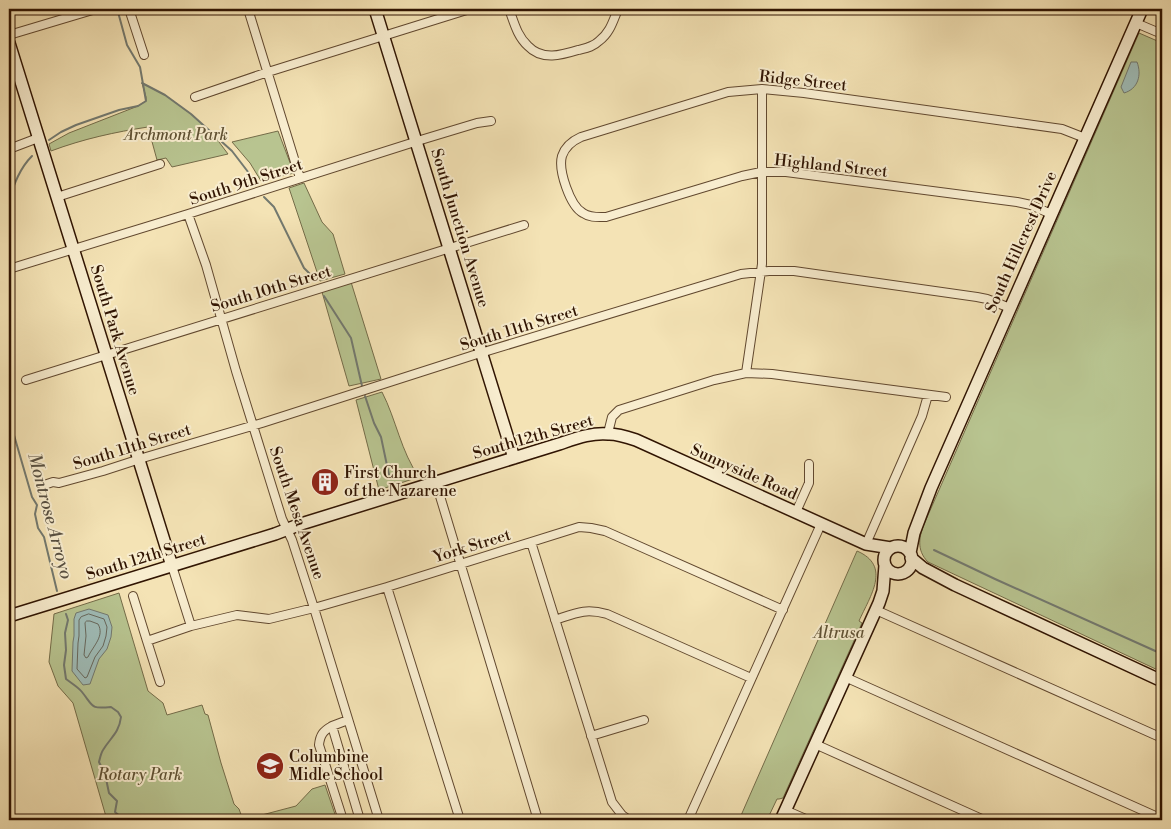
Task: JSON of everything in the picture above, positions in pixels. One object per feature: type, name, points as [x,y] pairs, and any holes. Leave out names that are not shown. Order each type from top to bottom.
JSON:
[{"type":"street","points":[[9,35],[96,9]]},
{"type":"street","points":[[129,9],[144,55]]},
{"type":"street","points":[[248,9],[300,178]]},
{"type":"street","name":"South Junction Avenue","points":[[375,9],[514,458]]},
{"type":"street","points":[[195,97],[268,72],[470,9]]},
{"type":"street","points":[[509,9],[519,35],[529,48],[543,55],[559,56],[593,46],[600,41],[609,31],[618,9]]},
{"type":"street","name":"South Hillcrest Drive","points":[[931,488],[1142,9]]},
{"type":"street","points":[[1136,23],[1162,34]]},
{"type":"street","name":"South Park Avenue","points":[[9,43],[191,626]]},
{"type":"street","points":[[746,373],[761,271],[762,89]]},
{"type":"street","name":"Ridge Street","points":[[566,188],[561,159],[566,148],[574,140],[728,92],[762,89],[804,93],[1062,129],[1085,138]]},
{"type":"street","name":"South 9th Street","points":[[9,269],[416,141],[477,123],[491,121]]},
{"type":"street","points":[[9,149],[38,138]]},
{"type":"street","points":[[57,197],[160,164]]},
{"type":"street","name":"Highland Street","points":[[566,188],[578,210],[585,215],[595,218],[606,217],[761,172],[786,172],[1017,202],[1031,205],[1051,214]]},
{"type":"street","name":"South Mesa Avenue","points":[[188,214],[206,265],[236,371],[282,519],[292,540],[314,608],[379,820]]},
{"type":"street","name":"South 10th Street","points":[[26,380],[524,225]]},
{"type":"street","name":"South 11th Street","points":[[44,485],[53,482],[59,484],[104,472],[482,353],[742,274],[778,270],[794,271],[977,297],[1010,308]]},
{"type":"street","name":"South 12th Street","points":[[9,616],[514,458],[587,436],[608,434],[612,417],[620,410],[714,380],[746,373],[772,374],[946,397]]},
{"type":"street","points":[[866,544],[922,416],[928,394]]},
{"type":"street","name":"Sunnyside Road","points":[[608,434],[636,440],[866,544],[894,547]]},
{"type":"street","points":[[715,476],[721,463]]},
{"type":"street","points":[[796,512],[809,483],[809,464]]},
{"type":"street","points":[[436,483],[538,820]]},
{"type":"street","points":[[808,820],[783,815],[877,607],[883,591],[885,555],[908,529],[931,488]]},
{"type":"street","points":[[877,607],[892,581],[910,567],[914,533],[931,488]]},
{"type":"street","points":[[688,820],[821,524]]},
{"type":"street","name":"York Street","points":[[147,640],[191,626],[237,615],[269,619],[314,608],[578,528],[591,528],[605,532],[783,610]]},
{"type":"street","points":[[531,542],[612,802],[622,815],[629,820]]},
{"type":"street","name":"Sunnyside Road","points":[[866,544],[885,565]]},
{"type":"street","points":[[894,547],[905,548],[924,568],[954,585],[1162,681]]},
{"type":"street","points":[[885,565],[890,571],[921,574],[954,585]]},
{"type":"street","points":[[387,587],[460,820]]},
{"type":"street","points":[[133,596],[160,682]]},
{"type":"street","points":[[877,607],[1162,738]]},
{"type":"street","points":[[556,620],[581,611],[596,611],[607,614],[751,678]]},
{"type":"street","points":[[845,677],[1162,819]]},
{"type":"street","points":[[343,820],[319,745],[320,736],[326,729],[348,720]]},
{"type":"street","points":[[591,736],[644,720]]},
{"type":"street","points":[[332,726],[360,820]]},
{"type":"street","points":[[815,744],[984,820]]},
{"type":"green space","points":[[1139,33],[1162,43],[1162,672],[928,562],[920,548],[921,532],[925,522]]},
{"type":"green space","name":"Archmont Park","points":[[142,83],[165,95],[191,114],[213,134],[228,154],[172,167],[166,158],[157,160],[148,127],[99,136],[51,151],[49,144],[69,133],[138,106],[146,101]]},
{"type":"green space","points":[[278,131],[294,173],[261,181],[250,163],[232,142]]},
{"type":"green space","points":[[304,183],[322,222],[333,234],[345,274],[320,281],[289,188]]},
{"type":"green space","points":[[351,282],[381,379],[349,386],[322,292]]},
{"type":"green space","points":[[382,392],[403,446],[419,477],[379,490],[356,400]]},
{"type":"green space","name":"Altrusa","points":[[857,551],[868,557],[874,565],[876,573],[872,592],[859,621],[862,623],[783,798],[777,799],[767,820],[739,820]]},
{"type":"green space","name":"Rotary Park","points":[[119,593],[148,691],[163,703],[167,715],[202,705],[205,714],[208,715],[234,804],[239,809],[243,820],[107,820],[73,703],[58,686],[49,662],[54,614]]},
{"type":"green space","points":[[325,785],[337,820],[243,820],[296,806],[312,789]]},
{"type":"water","points":[[1131,62],[1137,62],[1138,81],[1133,88],[1124,93],[1121,87]]},
{"type":"water","points":[[89,609],[108,615],[112,627],[107,649],[99,659],[90,684],[83,685],[72,671],[74,619],[76,613]]},
{"type":"waterway","name":"Montrose Arroyo","points":[[49,140],[76,125],[119,110],[138,106],[146,101],[140,67],[127,45],[118,12]]},
{"type":"waterway","points":[[142,83],[165,95],[191,114],[232,151],[255,181]]},
{"type":"waterway","name":"Montrose Arroyo","points":[[9,200],[18,176],[32,156]]},
{"type":"waterway","points":[[264,197],[274,207],[304,268],[317,281]]},
{"type":"waterway","points":[[324,296],[351,338],[362,386]]},
{"type":"waterway","points":[[365,396],[381,437],[389,475]]},
{"type":"waterway","name":"Montrose Arroyo","points":[[9,418],[32,497],[37,505],[35,514],[38,528],[44,537],[57,591]]},
{"type":"waterway","points":[[934,550],[1162,654]]},
{"type":"waterway","name":"Montrose Arroyo","points":[[66,614],[68,620],[65,633],[66,650],[64,665],[66,679],[80,690],[93,706],[99,708],[111,707],[121,717],[117,731],[102,751],[99,762],[105,774],[109,793],[117,801],[115,812],[126,820]]},
{"type":"place","name":"First Church of the Nazarene","points":[[325,482]]},
{"type":"place","name":"Columbine Midle School","points":[[270,766]]}]
